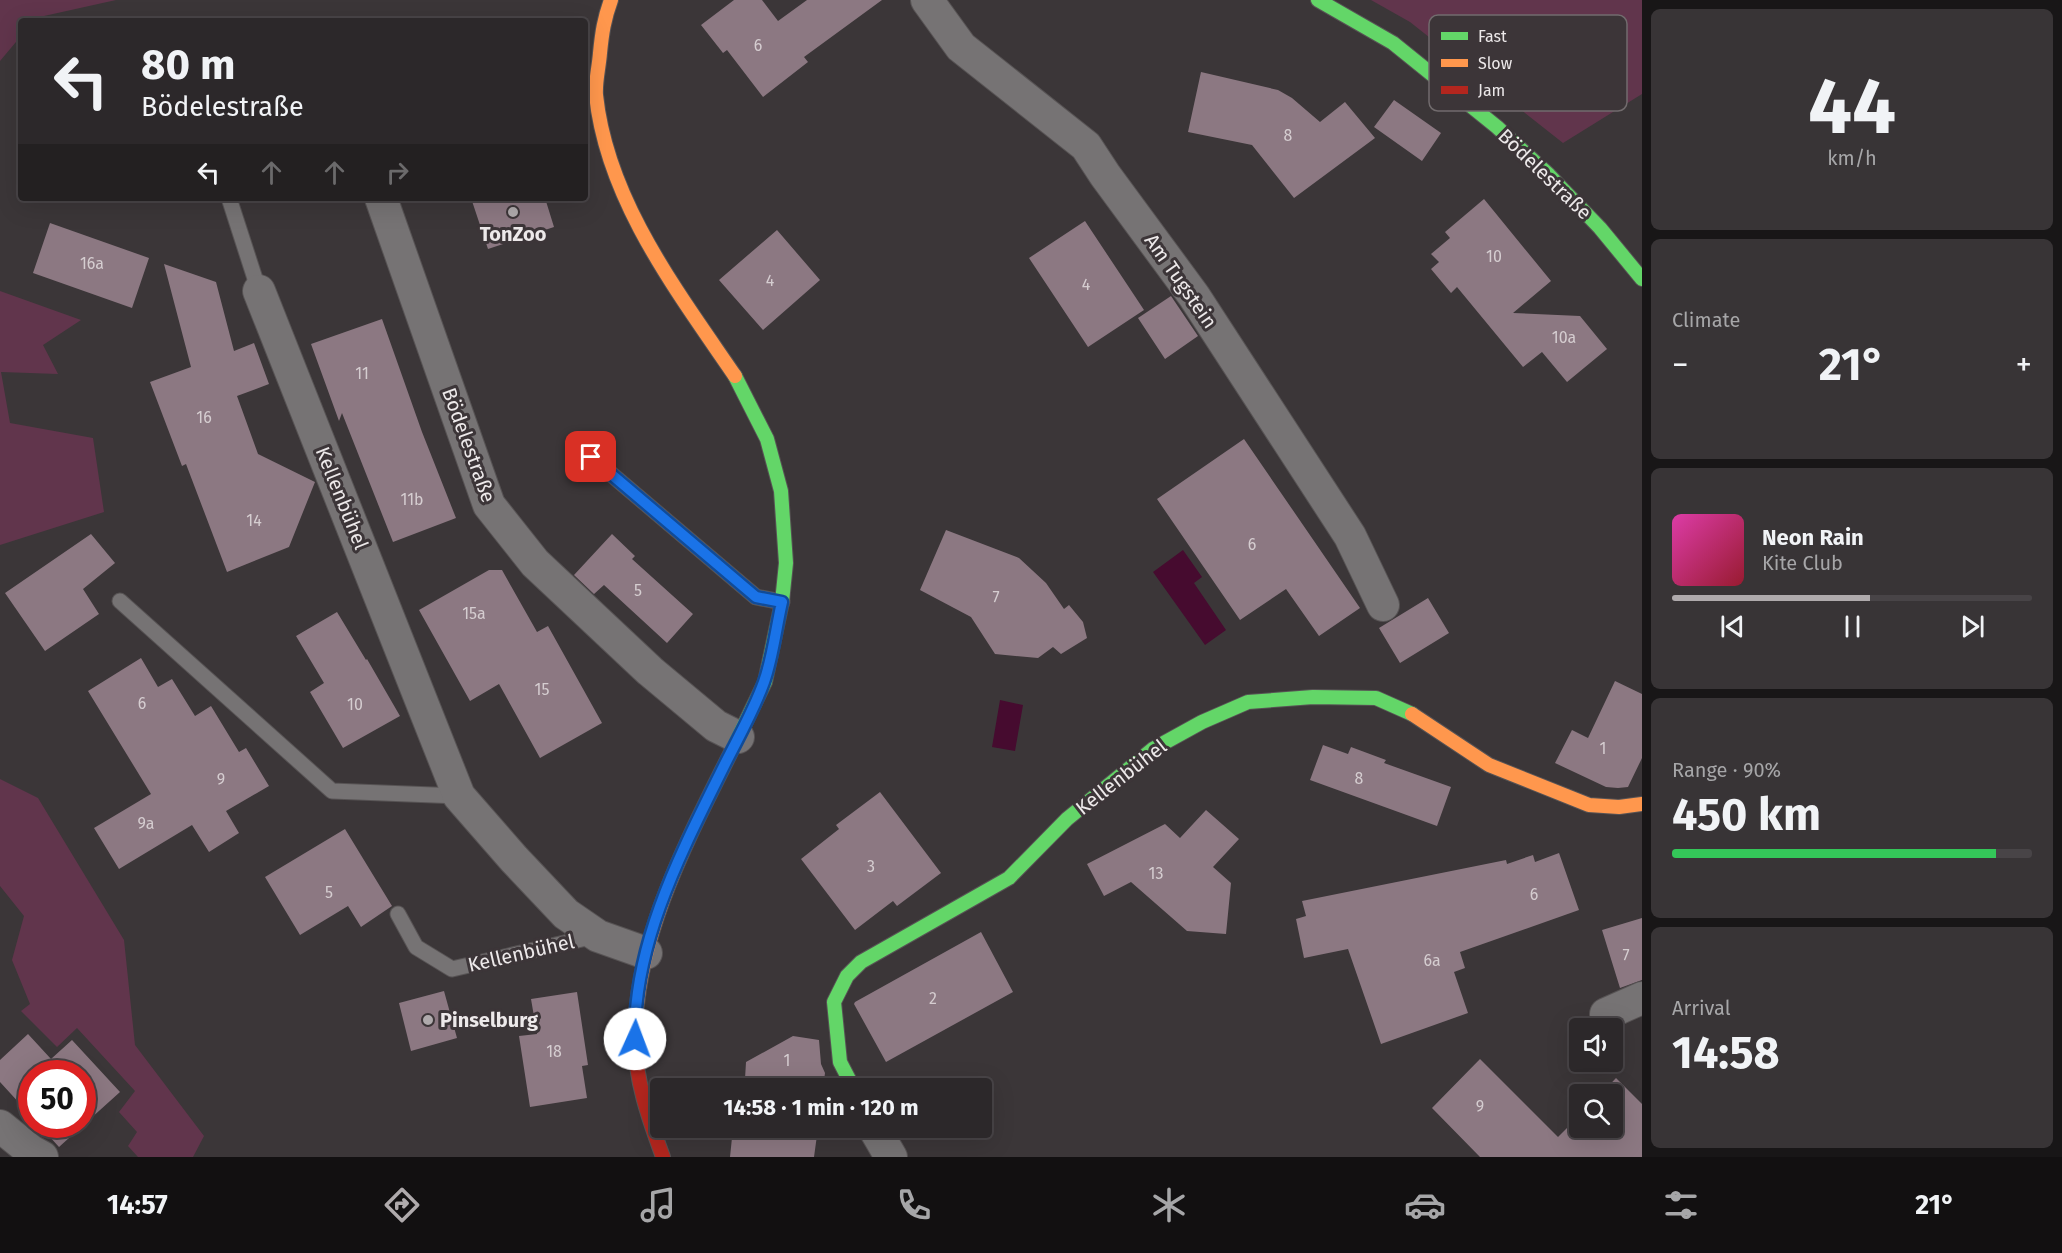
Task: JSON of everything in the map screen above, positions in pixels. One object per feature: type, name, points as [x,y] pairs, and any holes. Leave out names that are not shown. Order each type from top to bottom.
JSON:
[{"type":"main road","points":[[611,0],[603,21],[596,93],[609,158],[635,219],[685,303],[737,379],[767,439],[781,491],[786,563],[782,602],[765,681],[672,878],[646,953],[635,1019],[635,1059],[648,1115],[663,1157]]},
{"type":"main road","name":"Bödelestraße","points":[[1318,0],[1392,43],[1429,73]]},
{"type":"main road","name":"Bödelestraße","points":[[1477,111],[1549,175],[1593,220],[1642,279]]},
{"type":"main road","name":"Kellenbühel","points":[[848,1078],[840,1062],[834,1002],[847,976],[861,962],[1009,878],[1067,819],[1107,789],[1153,749],[1202,722],[1248,702],[1312,697],[1376,698],[1418,717],[1489,765],[1589,805],[1619,807],[1642,804]]},
{"type":"street","name":"Am Tugstein","points":[[927,0],[961,47],[1086,146],[1194,296],[1350,536],[1383,605]]},
{"type":"street","name":"Bödelestraße","points":[[382,201],[489,505],[535,563],[650,671],[716,726],[738,737]]},
{"type":"street","name":"Kellenbühel","points":[[259,291],[459,796],[566,914],[598,936],[646,953]]},
{"type":"street","points":[[1606,1014],[1642,998]]},
{"type":"street","points":[[0,1126],[32,1155]]},
{"type":"street","points":[[880,1138],[891,1157]]},
{"type":"lane","name":"Kellenbühel","points":[[230,201],[259,291]]},
{"type":"lane","points":[[591,457],[756,597],[782,602]]},
{"type":"lane","points":[[120,601],[332,791],[459,796]]},
{"type":"lane","name":"Kellenbühel","points":[[398,914],[416,948],[452,969],[598,936]]},
{"type":"shaded area","points":[[0,0],[116,0],[35,18],[18,18],[18,40],[0,61]]},
{"type":"shaded area","points":[[1371,0],[1642,0],[1642,94],[1627,103],[1627,15],[1429,15],[1429,37],[1410,22]]},
{"type":"shaded area","points":[[1523,111],[1615,111],[1563,143]]},
{"type":"shaded area","points":[[0,291],[81,320],[43,345],[58,374],[1,372],[10,423],[93,438],[104,512],[0,545]]},
{"type":"shaded area","points":[[1183,550],[1202,577],[1194,583],[1226,630],[1205,645],[1153,572]]},
{"type":"shaded area","points":[[1000,700],[1023,705],[1015,751],[992,747]]},
{"type":"shaded area","points":[[0,779],[38,798],[124,940],[135,1045],[204,1136],[193,1157],[138,1157],[128,1146],[137,1132],[119,1112],[135,1091],[77,1028],[57,1047],[21,1011],[30,1004],[12,960],[24,916],[0,886]]},
{"type":"building","points":[[734,0],[762,0],[778,21],[807,0],[882,0],[804,57],[808,62],[763,97],[727,50],[723,53],[701,25]]},
{"type":"building","points":[[1201,72],[1278,90],[1292,98],[1320,122],[1345,102],[1375,138],[1294,198],[1252,145],[1188,132]]},
{"type":"building","points":[[1394,100],[1441,133],[1422,161],[1374,127]]},
{"type":"building","points":[[1484,199],[1551,281],[1513,313],[1580,316],[1607,349],[1567,382],[1542,352],[1523,367],[1457,287],[1451,293],[1431,269],[1439,262],[1431,254],[1450,238],[1445,232]]},
{"type":"building","name":"TonZoo","points":[[472,201],[546,201],[554,227],[488,249]]},
{"type":"building","points":[[1085,221],[1144,310],[1088,347],[1029,258]]},
{"type":"building","points":[[50,223],[149,258],[132,308],[33,273]]},
{"type":"building","points":[[777,230],[820,280],[763,330],[719,280]]},
{"type":"building","points":[[164,264],[216,282],[234,351],[254,343],[269,384],[237,396],[258,454],[315,482],[289,547],[227,572],[186,464],[182,466],[150,382],[191,367]]},
{"type":"building","points":[[1171,296],[1198,336],[1165,359],[1138,318]]},
{"type":"building","points":[[382,319],[422,432],[456,518],[393,542],[342,413],[339,421],[311,344]]},
{"type":"building","points":[[1244,439],[1360,608],[1319,636],[1286,589],[1240,620],[1157,499]]},
{"type":"building","points":[[946,530],[1019,558],[1046,583],[1064,609],[1069,605],[1083,622],[1087,638],[1061,654],[1053,647],[1038,658],[995,654],[971,617],[920,590]]},
{"type":"building","points":[[91,534],[115,563],[83,589],[99,614],[45,651],[5,593]]},
{"type":"building","points":[[612,534],[635,556],[632,559],[693,614],[667,643],[604,585],[594,594],[574,575]]},
{"type":"building","points":[[489,570],[502,570],[537,632],[548,626],[602,723],[540,758],[499,684],[470,701],[419,610]]},
{"type":"building","points":[[1428,598],[1449,633],[1400,663],[1379,628]]},
{"type":"building","points":[[337,612],[400,716],[343,748],[310,692],[324,683],[296,636]]},
{"type":"building","points":[[141,658],[158,687],[172,679],[195,716],[211,706],[239,752],[246,748],[269,786],[226,811],[239,833],[209,852],[192,825],[119,869],[94,828],[151,794],[88,691]]},
{"type":"building","points":[[1615,681],[1642,694],[1642,758],[1628,787],[1618,788],[1606,787],[1555,763],[1572,730],[1588,738]]},
{"type":"building","points":[[1323,745],[1348,754],[1351,747],[1386,760],[1384,763],[1451,787],[1437,826],[1310,780]]},
{"type":"building","points":[[880,792],[941,873],[897,906],[893,901],[855,930],[801,859],[839,829],[836,825]]},
{"type":"building","points":[[1206,810],[1239,839],[1213,867],[1231,883],[1226,934],[1187,931],[1131,882],[1104,896],[1087,864],[1165,824],[1180,838]]},
{"type":"building","points":[[345,829],[392,906],[361,927],[348,906],[300,935],[265,877]]},
{"type":"building","points":[[1559,853],[1579,910],[1460,952],[1465,968],[1454,972],[1468,1013],[1381,1044],[1348,949],[1304,958],[1296,919],[1306,916],[1302,901],[1506,860],[1507,864],[1533,855],[1535,862]]},
{"type":"building","points":[[1642,918],[1642,980],[1620,988],[1602,930]]},
{"type":"building","points":[[981,932],[1013,992],[886,1062],[854,1004],[855,1002]]},
{"type":"building","name":"Pinselburg","points":[[444,991],[457,1038],[411,1051],[399,1003]]},
{"type":"building","points":[[577,992],[588,1065],[582,1066],[587,1098],[530,1107],[519,1036],[537,1034],[531,999]]},
{"type":"building","points":[[28,1034],[51,1059],[72,1040],[90,1060],[18,1060],[18,1102],[0,1082],[0,1060]]},
{"type":"building","points":[[793,1036],[819,1040],[824,1078],[745,1078],[746,1062]]},
{"type":"building","points":[[1480,1059],[1558,1137],[1569,1126],[1569,1138],[1623,1138],[1623,1085],[1642,1104],[1642,1157],[1480,1157],[1432,1108]]},
{"type":"building","points":[[96,1066],[120,1092],[96,1114]]},
{"type":"building","points":[[1616,1078],[1622,1084],[1610,1084]]},
{"type":"building","points":[[51,1138],[69,1138],[59,1147]]},
{"type":"building","points":[[732,1138],[817,1138],[814,1157],[730,1157]]},
{"type":"traffic: fast","points":[[1318,0],[1393,43],[1429,72]]},
{"type":"traffic: fast","points":[[1477,111],[1549,175],[1600,228],[1642,279]]},
{"type":"traffic: fast","points":[[734,746],[765,682],[782,602],[786,563],[781,491],[767,439],[735,376]]},
{"type":"traffic: fast","points":[[848,1078],[840,1062],[834,1002],[847,976],[861,962],[1009,878],[1067,819],[1153,749],[1202,722],[1248,702],[1313,697],[1376,698],[1412,714]]},
{"type":"traffic: slow","points":[[611,0],[603,32],[596,95],[603,134],[614,171],[630,208],[668,277],[735,376]]},
{"type":"traffic: slow","points":[[1412,714],[1489,765],[1589,805],[1619,807],[1642,804]]},
{"type":"traffic: slow","points":[[635,1039],[637,1000],[654,925],[683,851],[734,746]]},
{"type":"traffic: jam","points":[[635,1039],[640,1084],[663,1157]]},
{"type":"place","name":"TonZoo","points":[[513,212]]},
{"type":"place","name":"Pinselburg","points":[[428,1020]]},
{"type":"route","points":[[591,457],[756,597],[782,602],[765,681],[702,811],[658,915],[642,972],[635,1019],[635,1039]]}]
